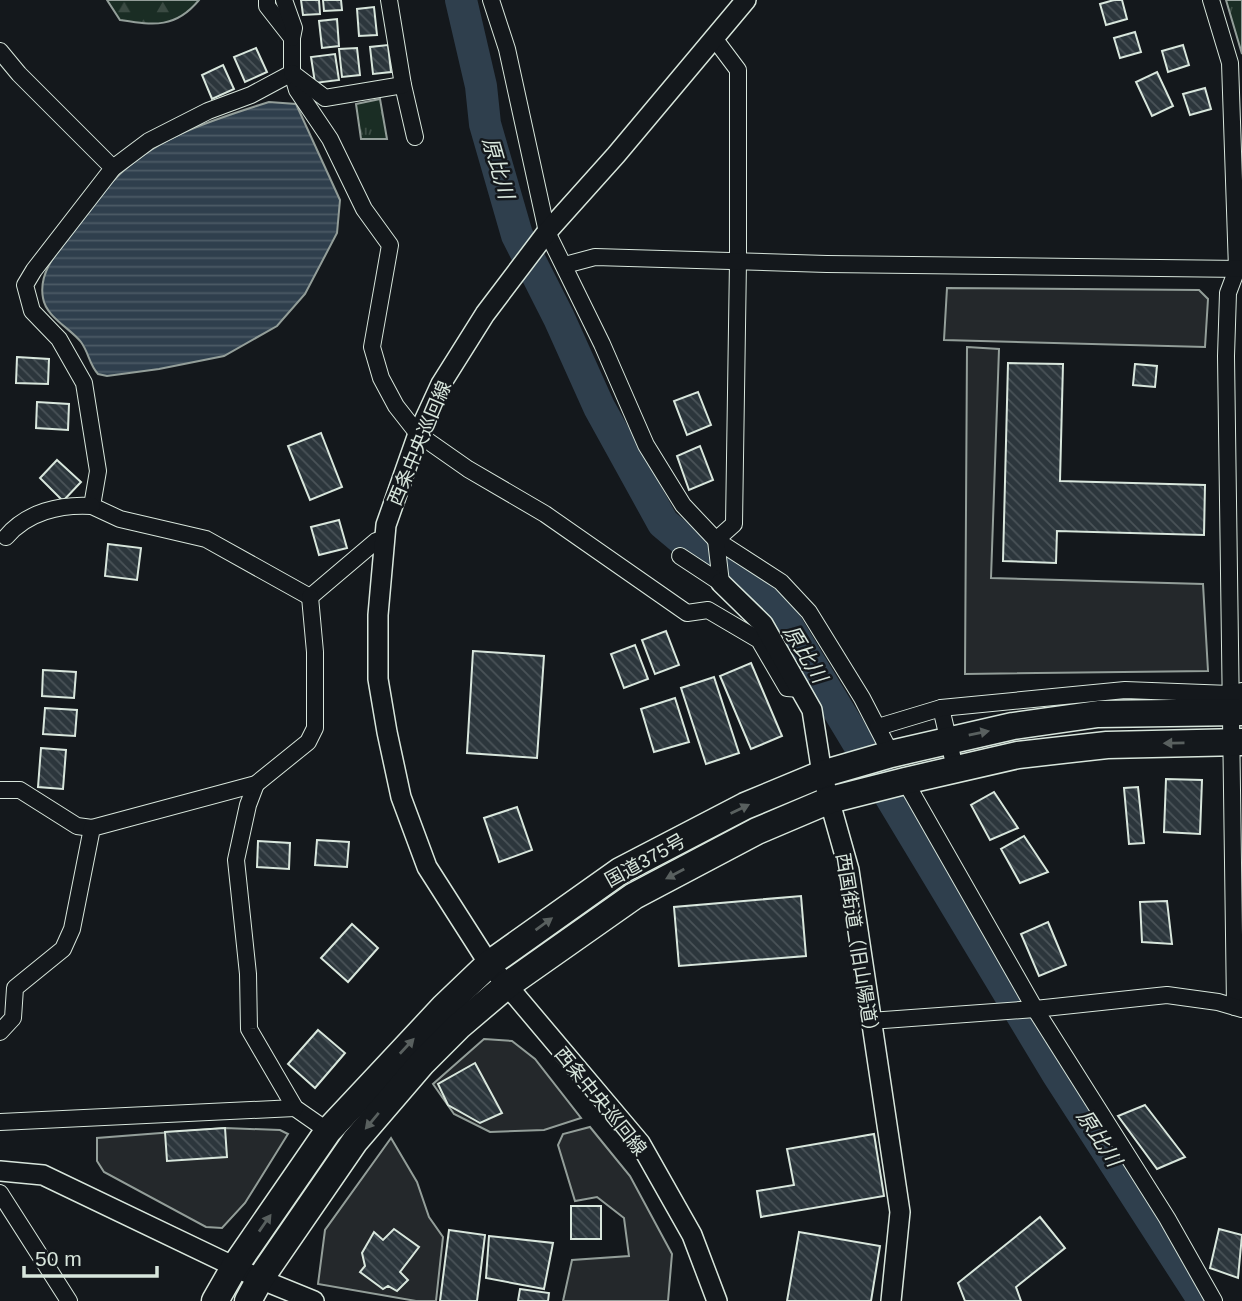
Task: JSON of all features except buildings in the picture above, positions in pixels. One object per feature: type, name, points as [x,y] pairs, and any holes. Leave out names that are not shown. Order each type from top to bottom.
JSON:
[{"type":"highway","name":"国道375号","points":[[215,1301],[235,1266],[328,1131],[444,1007],[489,964],[620,871],[745,806],[822,774],[891,754],[1013,726],[1098,714],[1236,702]]},
{"type":"highway","name":"国道375号","points":[[254,1290],[363,1131],[422,1063],[459,1026],[506,986],[634,896],[757,831],[830,800],[955,768],[1018,755],[1107,745],[1236,742]]},
{"type":"street","points":[[267,0],[267,6],[292,38]]},
{"type":"street","points":[[284,0],[294,27],[292,73],[297,90],[330,139],[364,209],[390,245],[372,347],[381,378],[396,406],[418,434],[468,469],[545,514],[687,613],[708,610],[759,640],[787,688],[800,689]]},
{"type":"street","points":[[389,0],[415,137]]},
{"type":"street","points":[[491,0],[507,49],[543,237],[565,265],[646,445],[683,505],[716,540],[781,582],[809,612],[878,727],[891,754]]},
{"type":"street","name":"西条中央巡回線","points":[[717,1301],[692,1235],[640,1143],[489,964],[427,867],[401,797],[378,679],[378,615],[386,524],[418,434],[441,384],[485,314],[543,237],[746,0]]},
{"type":"street","points":[[870,1021],[1167,995],[1238,1008],[1236,702],[1226,356],[1228,293],[1240,269],[1230,63],[1211,0]]},
{"type":"street","points":[[714,38],[738,70],[734,524],[716,540]]},
{"type":"street","points":[[0,51],[19,74],[113,168]]},
{"type":"street","points":[[292,73],[325,97],[403,85]]},
{"type":"street","points":[[92,506],[98,471],[84,383],[59,339],[32,311],[25,285],[113,168],[149,141],[208,111],[251,95],[292,73]]},
{"type":"street","points":[[565,265],[595,257],[1240,269]]},
{"type":"street","points":[[6,537],[12,529],[40,512],[74,505],[92,506],[120,519],[206,539],[310,597]]},
{"type":"street","points":[[310,597],[376,541],[384,538]]},
{"type":"street","points":[[716,540],[721,583]]},
{"type":"street","points":[[680,556],[721,583]]},
{"type":"street","name":"西国街道（旧山陽道）","points":[[721,583],[763,624],[812,710],[822,774],[849,870],[900,1212],[891,1301]]},
{"type":"street","points":[[0,790],[20,790],[77,826],[92,828],[256,784],[308,742],[315,728],[316,652],[310,597]]},
{"type":"street","points":[[878,727],[941,708],[1125,690],[1236,702]]},
{"type":"street","points":[[941,708],[955,768]]},
{"type":"street","points":[[905,781],[1031,1009],[1167,1218],[1214,1301]]},
{"type":"street","points":[[256,784],[248,805],[236,860],[248,974],[249,1029],[295,1108],[328,1131]]},
{"type":"street","points":[[0,1032],[13,1018],[15,988],[62,949],[72,929],[92,828]]},
{"type":"street","points":[[0,1122],[295,1108]]},
{"type":"street","points":[[0,1171],[43,1175],[235,1266],[254,1290],[302,1299]]},
{"type":"street","points":[[0,1193],[69,1301]]},
{"type":"green space","points":[[107,0],[199,0],[181,16],[153,24],[120,20]]},
{"type":"green space","points":[[1226,0],[1242,0],[1242,54]]},
{"type":"green space","points":[[380,99],[387,139],[361,139],[356,104]]},
{"type":"shaded area","points":[[947,288],[1199,290],[1208,299],[1205,347],[944,340]]},
{"type":"shaded area","points":[[967,347],[999,349],[991,578],[1203,584],[1208,671],[965,674]]},
{"type":"shaded area","points":[[484,1039],[512,1041],[535,1059],[581,1118],[544,1130],[490,1132],[454,1114],[433,1084]]},
{"type":"shaded area","points":[[590,1127],[630,1176],[672,1254],[668,1301],[563,1301],[572,1260],[629,1256],[624,1218],[597,1197],[575,1201],[558,1145],[563,1134]]},
{"type":"shaded area","points":[[225,1128],[280,1130],[288,1134],[245,1203],[222,1228],[206,1227],[104,1172],[97,1161],[97,1138]]},
{"type":"shaded area","points":[[391,1138],[417,1182],[429,1217],[443,1237],[436,1301],[416,1301],[318,1284],[325,1230]]},
{"type":"water","points":[[269,102],[296,104],[340,200],[337,233],[305,294],[277,326],[224,356],[159,369],[107,376],[98,374],[81,342],[53,317],[45,305],[43,279],[51,262],[97,199],[129,166],[166,141],[185,132]]},
{"type":"waterway","name":"原比川","points":[[461,0],[481,86],[485,124],[517,235],[559,318],[599,407],[663,523],[694,549],[737,574],[784,620],[1057,1073],[1204,1301]]}]
